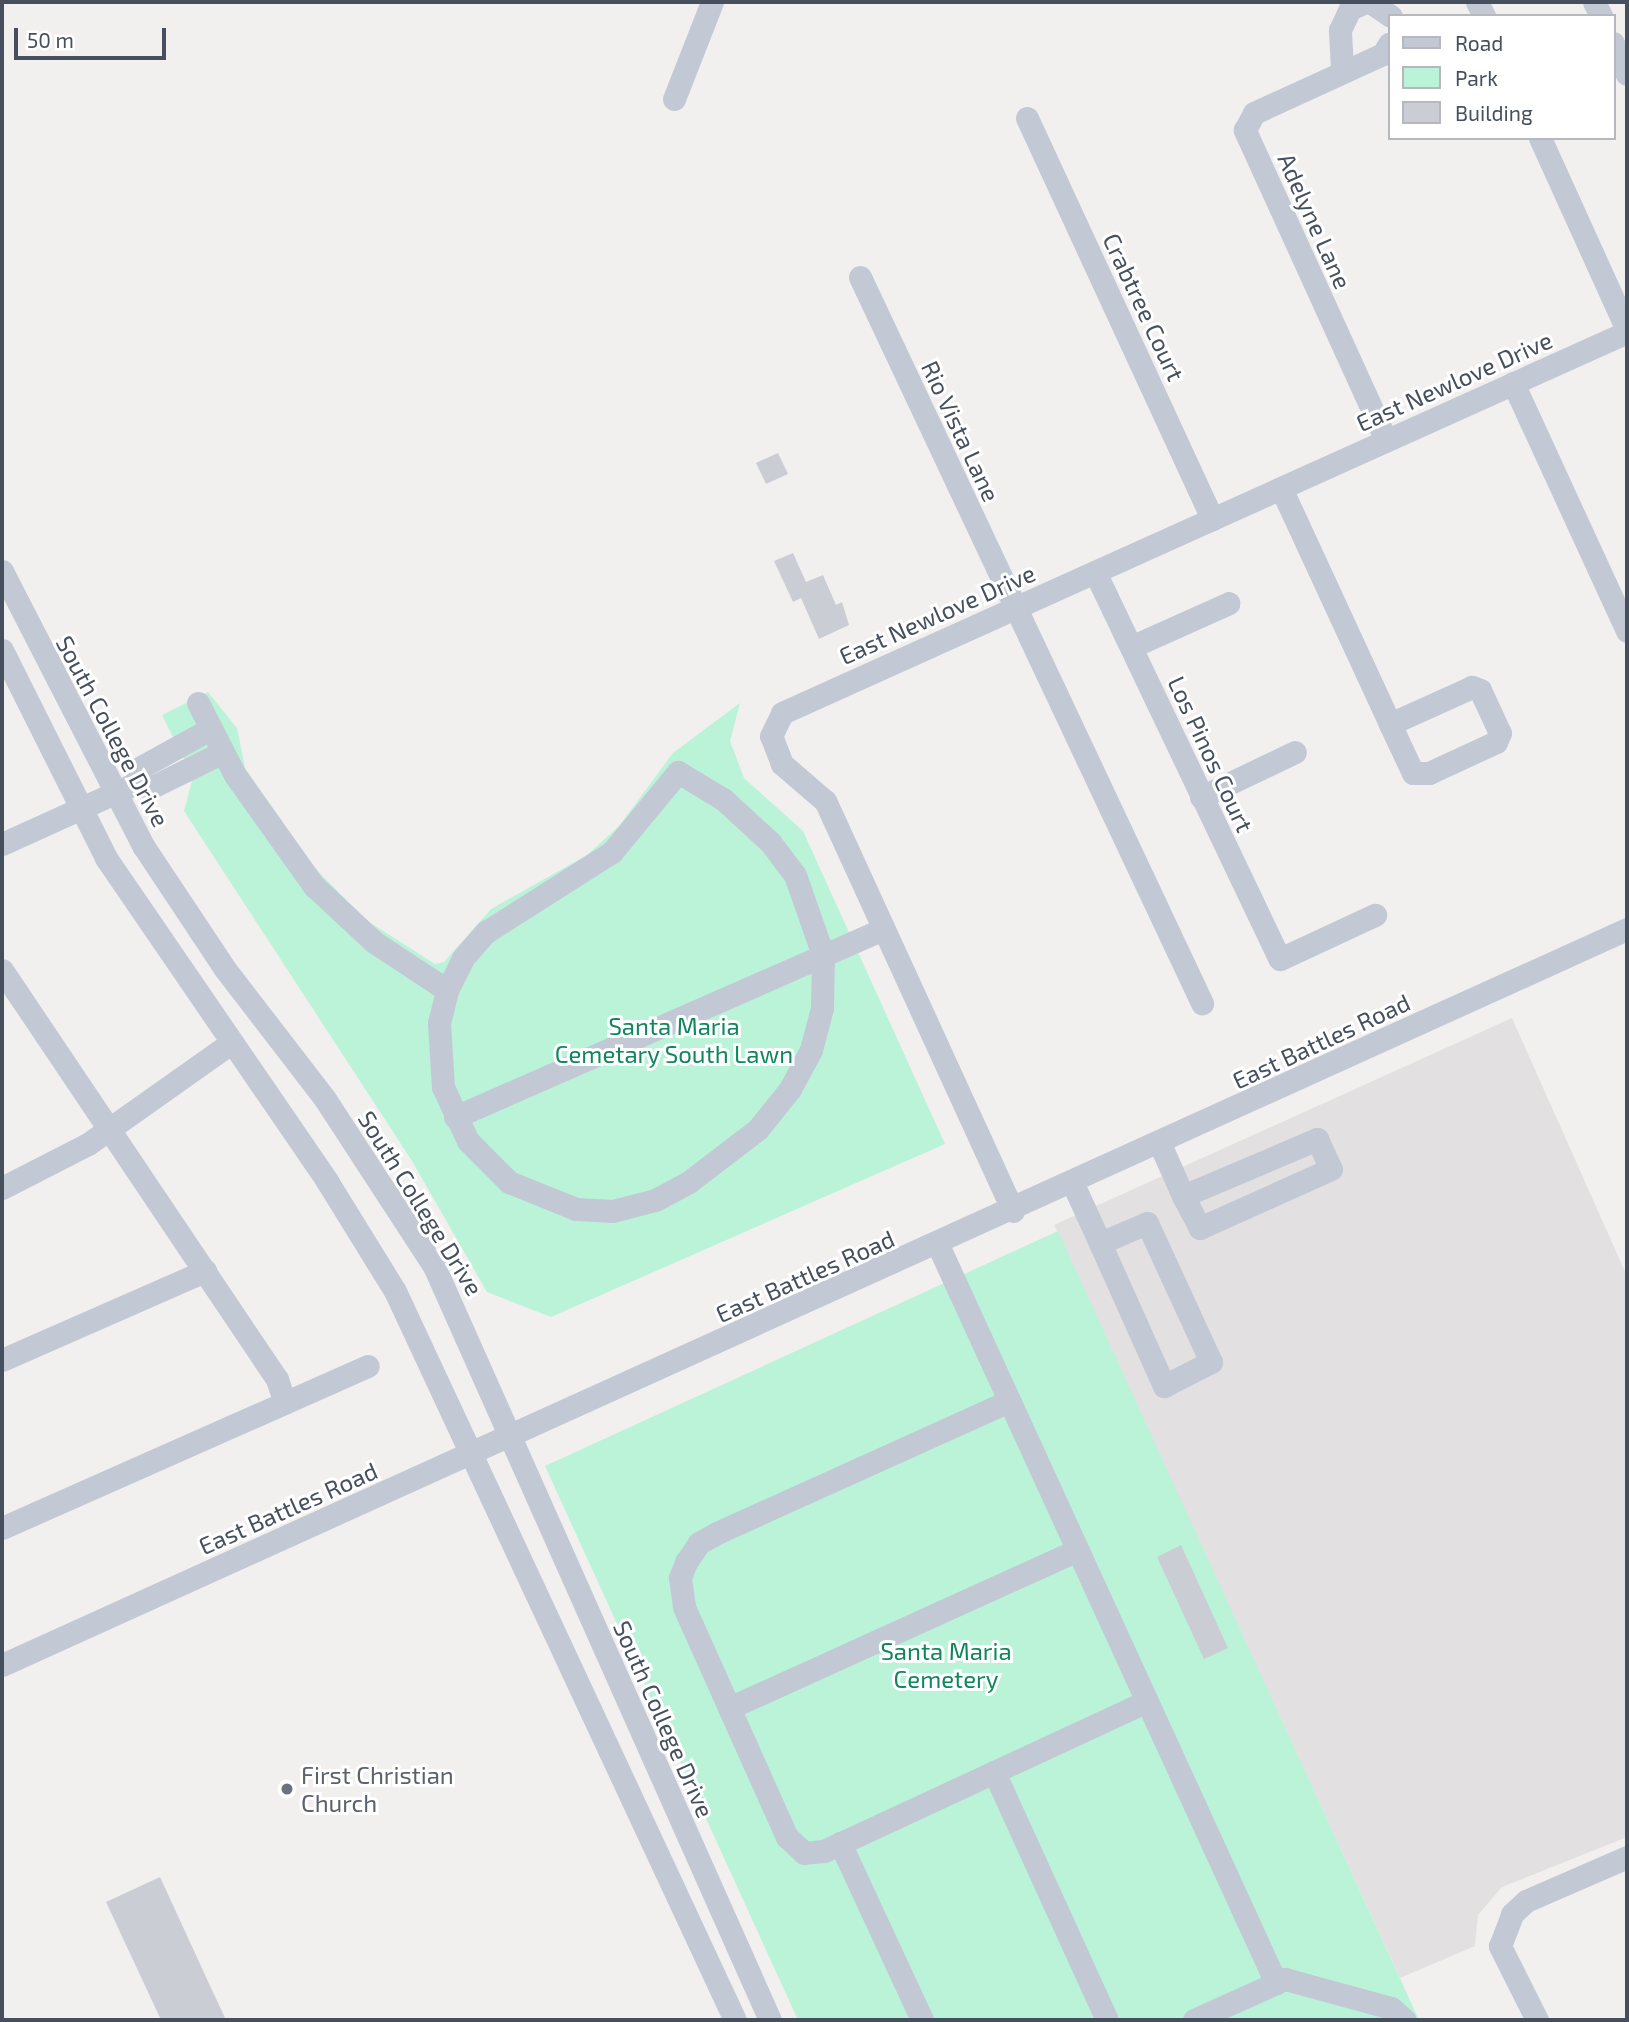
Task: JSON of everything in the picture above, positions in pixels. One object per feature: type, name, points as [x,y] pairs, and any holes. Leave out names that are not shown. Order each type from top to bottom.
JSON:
[{"type":"street","points":[[674,99],[712,2]]},
{"type":"street","points":[[1342,69],[1340,30],[1350,9],[1368,2],[1388,14]]},
{"type":"street","name":"Adelyne Lane","points":[[1386,440],[1245,130],[1254,113],[1342,69],[1383,54],[1388,46]]},
{"type":"street","points":[[1615,47],[1627,74]]},
{"type":"street","name":"Crabtree Court","points":[[1027,118],[1212,519]]},
{"type":"street","points":[[1541,140],[1627,331]]},
{"type":"street","name":"Rio Vista Lane","points":[[860,277],[1202,1003]]},
{"type":"street","name":"East Newlove Drive","points":[[1013,1211],[825,801],[782,764],[771,736],[782,713],[1627,331]]},
{"type":"street","points":[[1513,383],[1627,631]]},
{"type":"street","points":[[1281,488],[1390,724],[1413,773],[1429,774],[1496,742],[1500,733],[1479,690],[1472,687],[1390,724]]},
{"type":"street","name":"South College Drive","points":[[2,571],[225,969],[400,1210],[458,1313],[770,2020]]},
{"type":"street","name":"Los Pinos Court","points":[[1095,572],[1280,959],[1375,915]]},
{"type":"street","points":[[1131,647],[1229,603]]},
{"type":"street","points":[[2,650],[78,809],[363,1236],[471,1455],[735,2020]]},
{"type":"street","points":[[198,703],[221,753],[314,886],[374,942],[447,990]]},
{"type":"street","points":[[123,789],[141,767],[210,729]]},
{"type":"street","points":[[1201,797],[1295,752]]},
{"type":"street","points":[[2,844],[123,789],[154,786],[221,753]]},
{"type":"street","points":[[678,772],[723,799],[770,842],[795,875],[823,955],[822,1008],[811,1050],[790,1089],[758,1129],[689,1182],[655,1199],[613,1211],[576,1209],[542,1199],[485,1163],[455,1117],[439,1054],[447,990],[463,958],[486,932],[612,852],[678,772]]},
{"type":"street","points":[[455,1117],[883,929]]},
{"type":"street","name":"East Battles Road","points":[[2,1665],[1073,1184],[1627,929]]},
{"type":"street","points":[[2,970],[8,992],[109,1127],[278,1379],[285,1403]]},
{"type":"street","points":[[2,1188],[88,1144],[232,1042]]},
{"type":"street","points":[[1160,1144],[1182,1196],[1200,1228],[1331,1169],[1317,1139],[1182,1196]]},
{"type":"street","points":[[1073,1184],[1164,1386],[1211,1362],[1147,1223],[1100,1243]]},
{"type":"street","points":[[938,1245],[1276,1983]]},
{"type":"street","points":[[2,1360],[205,1271]]},
{"type":"street","points":[[2,1528],[368,1366]]},
{"type":"street","points":[[1009,1401],[699,1543],[686,1562],[680,1593],[729,1708],[795,1849],[816,1854],[1147,1701]]},
{"type":"street","points":[[729,1708],[1077,1550]]},
{"type":"street","points":[[994,1772],[1107,2020]]},
{"type":"street","points":[[840,1843],[922,2020]]},
{"type":"street","points":[[1537,2020],[1504,1960],[1505,1927],[1526,1900],[1627,1857]]},
{"type":"street","points":[[1194,2020],[1285,1979],[1391,2008],[1405,2020]]},
{"type":"shaded area","points":[[1512,1018],[1627,1276],[1627,1837],[1502,1887],[1478,1915],[1475,1946],[1400,1978],[1054,1225]]},
{"type":"green space","name":"Santa Maria Cemetary South Lawn","points":[[208,692],[237,728],[245,768],[313,866],[366,920],[435,964],[444,962],[491,909],[587,855],[619,826],[673,753],[740,703],[730,741],[744,778],[803,831],[945,1144],[551,1317],[487,1292],[412,1161],[184,811],[193,777],[162,715]]},
{"type":"green space","name":"Santa Maria Cemetery","points":[[1058,1231],[1419,2020],[798,2020],[545,1466]]},
{"type":"building","points":[[778,453],[788,474],[766,484],[756,463]]},
{"type":"building","points":[[793,553],[806,582],[823,575],[836,605],[842,602],[849,625],[819,639],[801,598],[793,602],[774,561]]},
{"type":"building","points":[[1181,1545],[1228,1648],[1204,1659],[1157,1557]]},
{"type":"building","points":[[160,1877],[226,2020],[161,2020],[106,1902]]},
{"type":"place","name":"First Christian Church","points":[[287,1789]]}]
